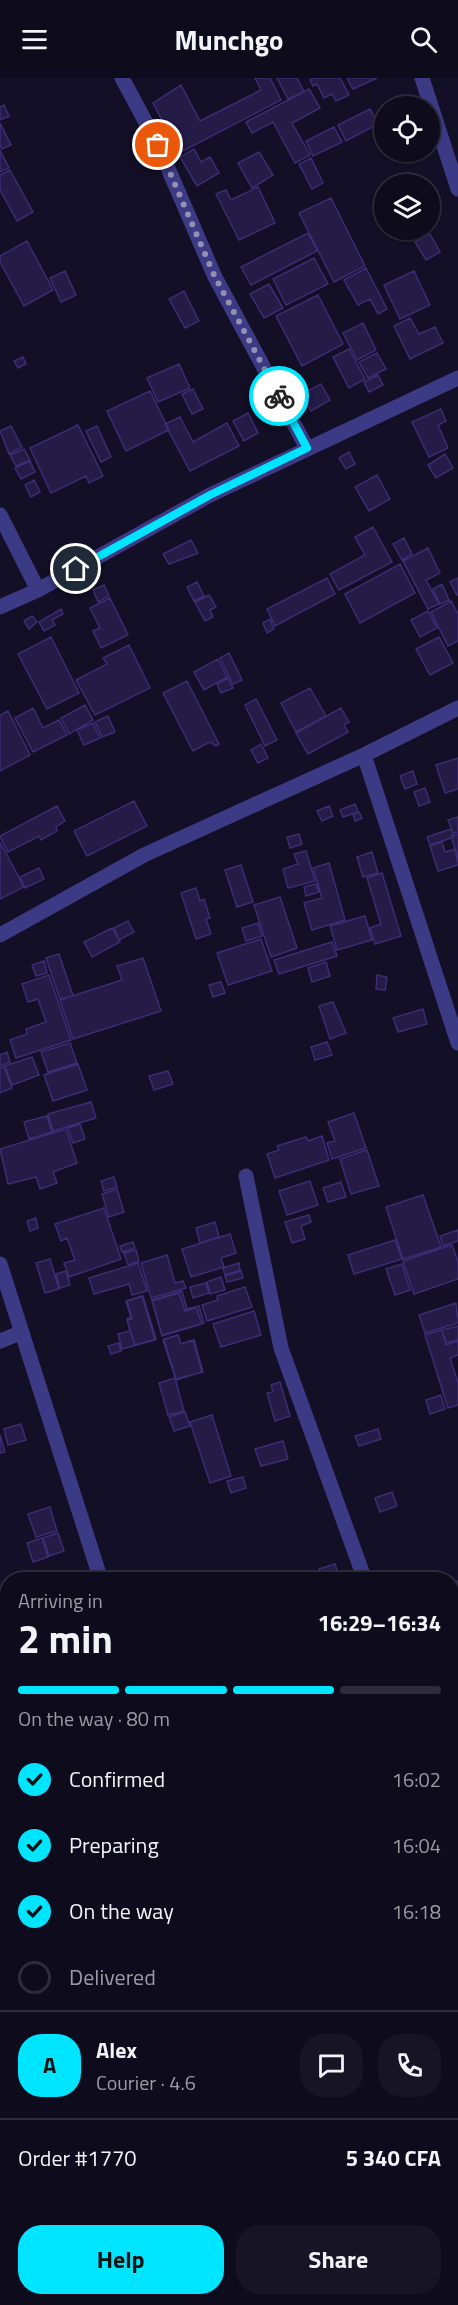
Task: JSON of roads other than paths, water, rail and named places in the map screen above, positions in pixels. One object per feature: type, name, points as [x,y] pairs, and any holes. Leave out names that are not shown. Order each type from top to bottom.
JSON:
[{"type":"street","points":[[122,78],[158,145],[215,277],[307,448]]},
{"type":"street","points":[[422,78],[458,189]]},
{"type":"street","points":[[0,607],[38,590],[210,495],[458,378]]},
{"type":"street","points":[[0,515],[38,590]]},
{"type":"street","points":[[0,935],[144,855],[364,755],[458,708]]},
{"type":"street","points":[[364,755],[458,1043]]},
{"type":"street","points":[[246,1176],[281,1348],[362,1572]]},
{"type":"street","points":[[0,1264],[20,1333],[98,1572]]},
{"type":"street","points":[[0,1341],[20,1333]]}]
